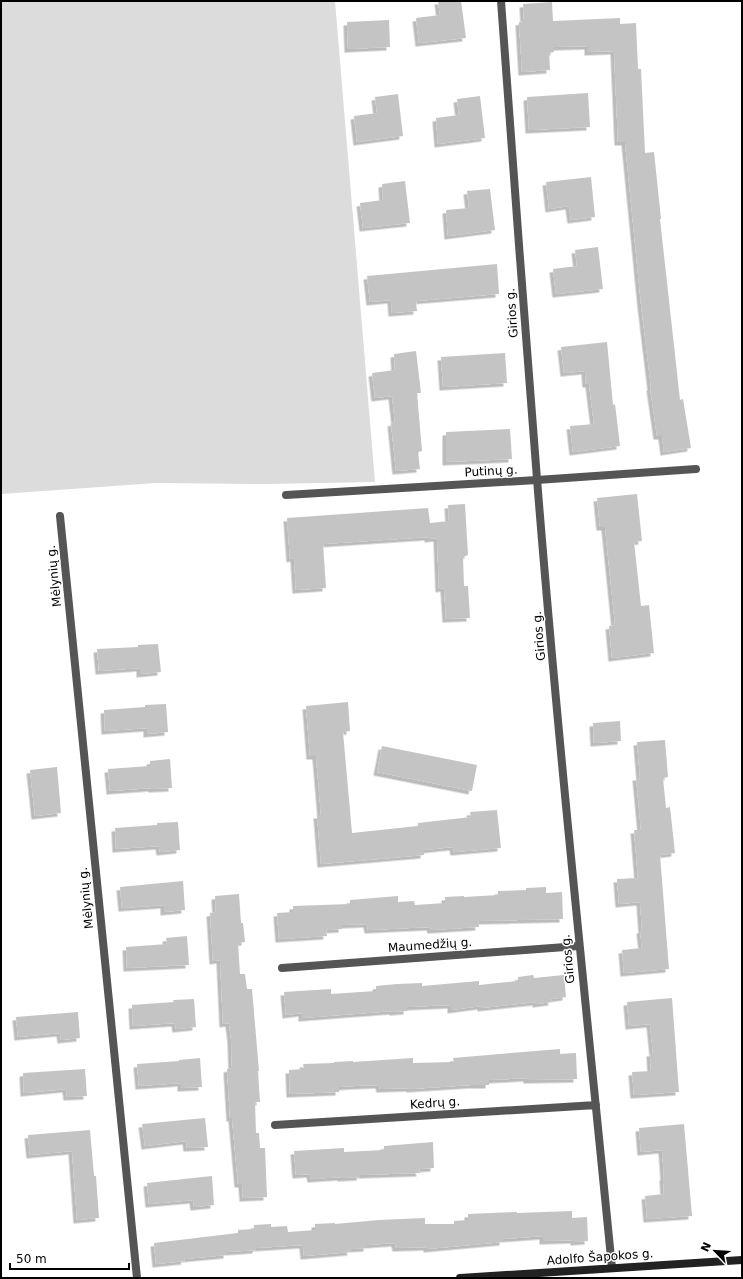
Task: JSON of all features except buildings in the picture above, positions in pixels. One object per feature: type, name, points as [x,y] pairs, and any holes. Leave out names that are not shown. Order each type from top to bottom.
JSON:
[{"type":"street","name":"Girios g.","points":[[500,1],[537,480],[579,946],[612,1268]]},
{"type":"street","name":"Putinų g.","points":[[286,495],[696,469]]},
{"type":"street","name":"Mėlynių g.","points":[[60,516],[137,1278]]},
{"type":"street","name":"Maumedžių g.","points":[[282,968],[579,946]]},
{"type":"street","name":"Kedrų g.","points":[[275,1125],[596,1105]]},
{"type":"street","name":"Adolfo Šapokos g.","points":[[460,1278],[511,1276],[742,1260]]},
{"type":"shaded area","points":[[1,1],[335,1],[375,482],[267,484],[156,483],[1,494]]}]
